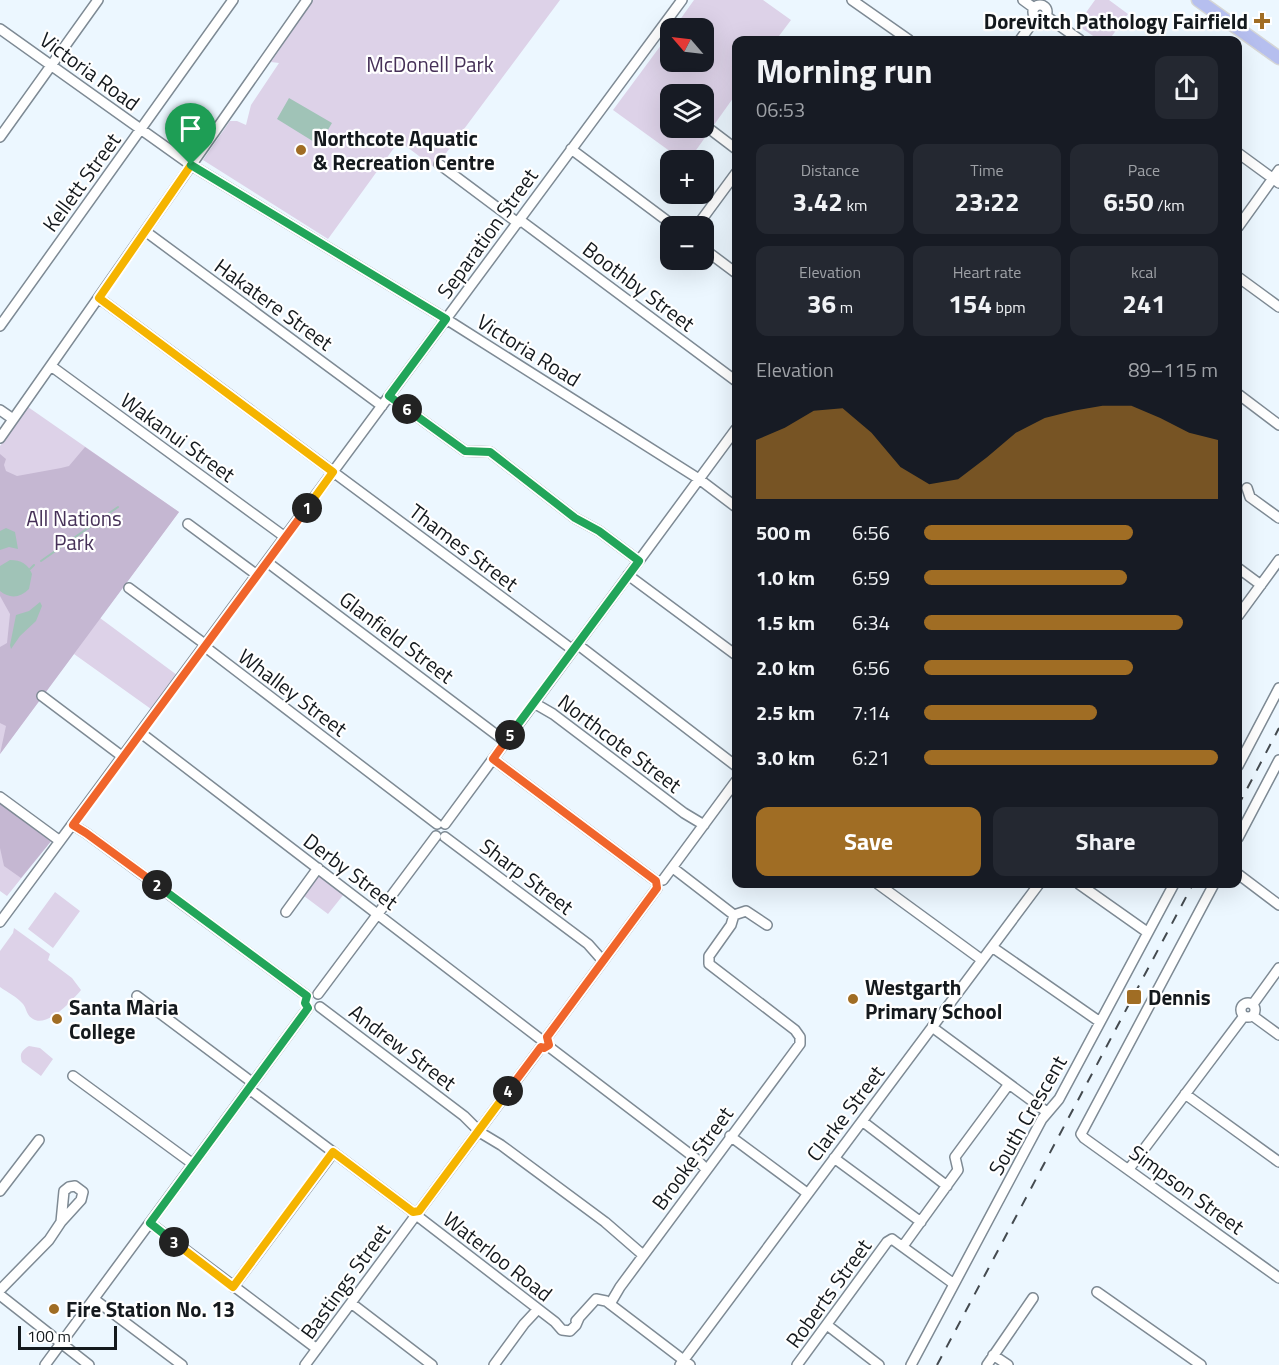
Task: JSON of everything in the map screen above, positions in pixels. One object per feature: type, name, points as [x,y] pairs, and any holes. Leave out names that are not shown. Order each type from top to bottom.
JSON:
[{"type":"main road","points":[[1198,0],[1279,58]]},
{"type":"street","points":[[0,137],[98,0]]},
{"type":"street","name":"Kellett Street","points":[[0,326],[233,0]]},
{"type":"street","points":[[0,438],[307,0]]},
{"type":"street","name":"Separation Street","points":[[0,922],[4,908],[73,825],[682,0]]},
{"type":"street","points":[[852,0],[903,36]]},
{"type":"street","points":[[1023,0],[1042,10],[1075,36]]},
{"type":"street","points":[[1023,36],[1042,10]]},
{"type":"street","name":"Victoria Road","points":[[0,29],[191,165],[446,319],[699,479],[732,504]]},
{"type":"street","points":[[714,132],[732,146]]},
{"type":"street","points":[[571,149],[661,216]]},
{"type":"street","points":[[1242,156],[1276,181]]},
{"type":"street","name":"Boothby Street","points":[[439,164],[732,378]]},
{"type":"street","points":[[1242,222],[1276,181],[1279,170]]},
{"type":"street","points":[[704,216],[732,178]]},
{"type":"street","name":"Hakatere Street","points":[[145,231],[382,406]]},
{"type":"street","points":[[714,256],[732,270]]},
{"type":"street","points":[[1242,280],[1279,307]]},
{"type":"street","name":"Thames Street","points":[[99,298],[732,763]]},
{"type":"street","name":"Wakanui Street","points":[[51,366],[285,537]]},
{"type":"street","points":[[389,396],[465,451],[490,452],[575,518],[599,531],[639,561]]},
{"type":"street","points":[[1242,397],[1279,425]]},
{"type":"street","points":[[0,410],[13,419]]},
{"type":"street","points":[[318,994],[441,836],[434,829],[441,824],[506,742],[732,434]]},
{"type":"street","points":[[1247,488],[1250,497],[1279,518]]},
{"type":"street","points":[[188,524],[257,575]]},
{"type":"street","points":[[1242,611],[1279,560]]},
{"type":"street","name":"Glanfield Street","points":[[267,562],[506,742]]},
{"type":"street","points":[[1242,571],[1261,585]]},
{"type":"street","points":[[628,575],[732,652]]},
{"type":"street","name":"Whalley Street","points":[[129,588],[441,824]]},
{"type":"street","points":[[1242,758],[1279,688]]},
{"type":"street","points":[[42,696],[123,757]]},
{"type":"street","name":"Northcote Street","points":[[534,703],[554,714],[702,828]]},
{"type":"street","name":"Derby Street","points":[[141,733],[708,1167]]},
{"type":"street","points":[[1242,746],[1247,749]]},
{"type":"street","points":[[493,759],[659,883]]},
{"type":"street","points":[[1242,830],[1279,760]]},
{"type":"street","points":[[1269,777],[1279,784]]},
{"type":"street","name":"Bastings Street","points":[[305,1365],[659,883],[673,868],[732,787]]},
{"type":"street","points":[[0,797],[60,841]]},
{"type":"street","points":[[73,825],[307,996]]},
{"type":"street","name":"Sharp Street","points":[[441,836],[606,957]]},
{"type":"street","points":[[286,912],[318,868]]},
{"type":"street","points":[[673,868],[735,915],[746,912],[767,925]]},
{"type":"street","points":[[1242,877],[1279,904]]},
{"type":"street","points":[[883,888],[982,960]]},
{"type":"street","name":"Clarke Street","points":[[685,1362],[807,1193],[1036,888]]},
{"type":"street","points":[[1084,888],[1147,932]]},
{"type":"street","name":"South Crescent","points":[[911,1365],[1042,1119],[1059,1099],[1172,888]]},
{"type":"street","name":"Simpson Street","points":[[1212,888],[1081,1134],[1279,1278]]},
{"type":"street","name":"Brooke Street","points":[[603,1299],[620,1287],[800,1044],[799,1034],[709,964],[709,956],[731,925],[735,915]]},
{"type":"street","points":[[992,946],[1100,1022]]},
{"type":"street","points":[[1129,1169],[1185,1094],[1251,1012],[1279,968]]},
{"type":"street","points":[[312,993],[318,994],[322,999],[320,1007],[315,1010],[308,1008],[305,1003],[307,996],[312,993]]},
{"type":"street","name":"Waterloo Road","points":[[137,996],[333,1152],[555,1322],[568,1326],[579,1318],[589,1305],[603,1299]]},
{"type":"street","name":"Andrew Street","points":[[320,1007],[644,1253]]},
{"type":"street","points":[[45,1365],[308,1008]]},
{"type":"street","points":[[1251,1012],[1279,1028]]},
{"type":"street","points":[[1251,1012],[1279,1035]]},
{"type":"street","points":[[933,1027],[1047,1112]]},
{"type":"street","points":[[73,1076],[193,1164]]},
{"type":"street","name":"Roberts Street","points":[[797,1365],[888,1242],[892,1239],[903,1246],[958,1170],[956,1157],[1009,1084]]},
{"type":"street","points":[[1185,1094],[1279,1162]]},
{"type":"street","points":[[861,1121],[947,1186]]},
{"type":"street","points":[[730,1136],[807,1193]]},
{"type":"street","points":[[0,1191],[39,1140]]},
{"type":"street","points":[[233,1287],[333,1152]]},
{"type":"street","points":[[834,1158],[921,1222]]},
{"type":"street","points":[[61,1221],[45,1245],[0,1293],[89,1365]]},
{"type":"street","points":[[150,1223],[317,1348]]},
{"type":"street","points":[[903,1246],[954,1284]]},
{"type":"street","points":[[1097,1292],[1201,1365]]},
{"type":"street","points":[[987,1365],[1033,1298]]},
{"type":"street","points":[[94,1299],[182,1365]]},
{"type":"street","points":[[603,1299],[685,1362],[694,1365]]},
{"type":"street","points":[[351,1303],[432,1365]]},
{"type":"street","points":[[494,1365],[536,1307]]},
{"type":"street","points":[[827,1325],[879,1365]]},
{"type":"street","points":[[993,1354],[1008,1365]]},
{"type":"green space","name":"McDonell Park","points":[[313,0],[560,0],[435,168],[399,141],[328,239],[203,160],[230,121],[246,125],[251,105],[279,63],[271,62]]},
{"type":"green space","points":[[694,0],[763,0],[791,20],[779,36],[732,36],[732,100],[714,125],[714,84],[660,84],[660,138],[705,138],[696,150],[668,150],[613,110],[660,47],[660,72],[714,72],[714,18],[681,18]]},
{"type":"green space","points":[[1095,0],[1109,0],[1128,14],[1112,36],[1093,36],[1077,25]]},
{"type":"green space","name":"All Nations Park","points":[[28,407],[179,512],[100,618],[177,675],[151,709],[74,654],[0,754],[0,446]]},
{"type":"green space","name":"All Nations Park","points":[[85,447],[179,512],[0,754],[6,726],[0,723],[0,647],[7,643],[10,614],[0,596],[0,454],[6,459],[4,465],[6,471],[17,476],[69,466]]},
{"type":"green space","points":[[0,802],[52,840],[7,896],[0,891]]},
{"type":"green space","points":[[0,802],[52,840],[21,878],[4,866],[0,848]]},
{"type":"green space","points":[[319,875],[344,894],[328,914],[304,896]]},
{"type":"green space","points":[[55,892],[80,911],[53,948],[28,929]]},
{"type":"green space","points":[[14,928],[50,954],[48,960],[72,978],[81,990],[59,1012],[45,1020],[33,1019],[21,1001],[0,987],[0,951]]},
{"type":"green space","points":[[29,1046],[40,1048],[53,1059],[41,1076],[22,1062],[22,1052]]},
{"type":"shaded area","points":[[289,98],[332,123],[319,145],[277,119]]},
{"type":"shaded area","points":[[6,528],[15,532],[18,549],[9,547],[0,550],[0,531]]},
{"type":"shaded area","points":[[10,560],[24,563],[32,574],[29,589],[15,596],[0,591],[0,566]]},
{"type":"shaded area","points":[[40,602],[42,606],[36,621],[20,636],[11,649],[16,615],[29,611]]},
{"type":"waterway","points":[[41,561],[118,507]]},
{"type":"waterway","points":[[30,569],[34,565]]},
{"type":"railway","points":[[1242,798],[1279,728]]},
{"type":"railway","points":[[937,1365],[1191,888]]},
{"type":"place","name":"Dorevitch Pathology Fairfield","points":[[1262,21]]},
{"type":"place","name":"Northcote Aquatic & Recreation Centre","points":[[301,150]]},
{"type":"place","name":"Dennis","points":[[1134,997]]},
{"type":"place","name":"Westgarth Primary School","points":[[853,999]]},
{"type":"place","name":"Santa Maria College","points":[[57,1019]]},
{"type":"place","name":"Fire Station No. 13","points":[[54,1309]]},
{"type":"route","points":[[191,165],[446,319],[389,396],[465,451],[490,452],[575,518],[599,531],[639,561],[493,759],[656,881],[657,888],[547,1037],[550,1041],[549,1045],[539,1049],[419,1211],[413,1212],[333,1152],[233,1287],[150,1223],[308,1008],[305,1003],[307,996],[73,825],[333,472],[99,298],[191,165]]}]
